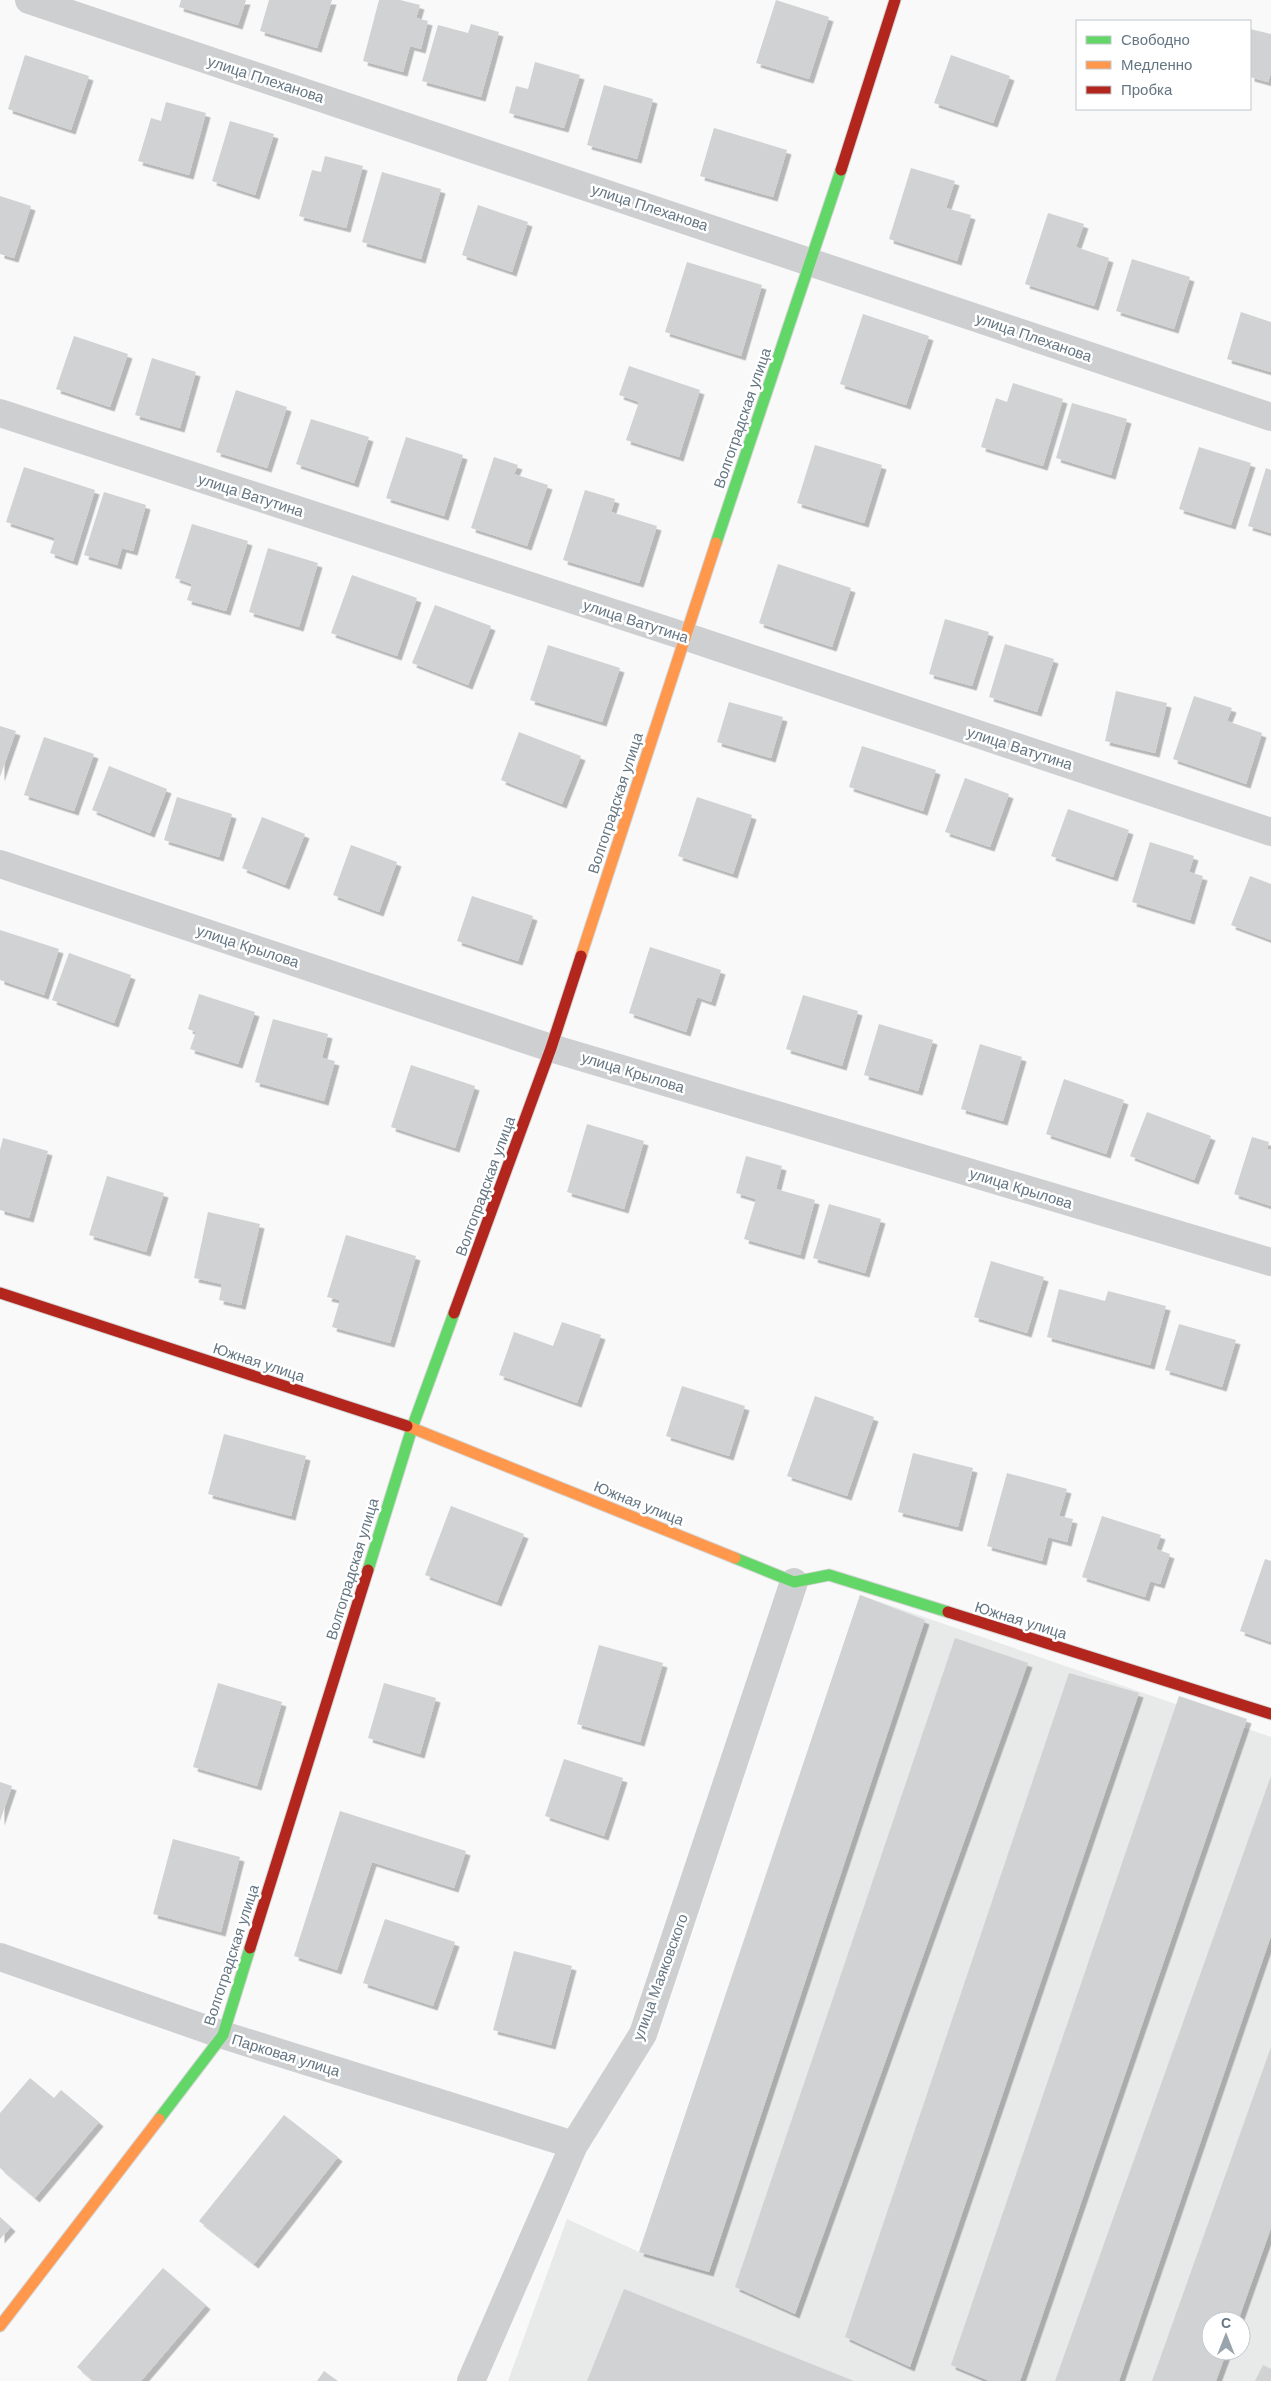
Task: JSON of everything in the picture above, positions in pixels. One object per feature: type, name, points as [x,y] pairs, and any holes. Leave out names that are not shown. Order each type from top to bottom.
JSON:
[{"type":"street","name":"улица Плеханова","points":[[29,0],[812,261],[1271,417]]},
{"type":"street","name":"Волгоградская улица","points":[[0,2326],[223,2035],[412,1428],[551,1048],[684,636],[812,261],[895,0]]},
{"type":"street","name":"улица Ватутина","points":[[0,413],[684,636],[1271,832]]},
{"type":"street","name":"улица Крылова","points":[[0,864],[551,1048],[1271,1262]]},
{"type":"street","name":"Южная улица","points":[[0,1293],[412,1428],[794,1582],[829,1576],[1271,1714]]},
{"type":"street","name":"улица Маяковского","points":[[471,2381],[574,2145],[643,2034],[794,1582]]},
{"type":"street","name":"Парковая улица","points":[[0,1957],[223,2035],[574,2145]]},
{"type":"shaded area","points":[[860,1595],[1271,1737],[1271,2381],[508,2381],[567,2219],[639,2252]]},
{"type":"building","points":[[181,0],[246,0],[238,25],[179,7]]},
{"type":"building","points":[[269,0],[332,0],[317,48],[260,31]]},
{"type":"building","points":[[379,0],[400,0],[420,5],[416,18],[428,21],[421,49],[410,46],[403,72],[363,61]]},
{"type":"building","points":[[776,0],[829,17],[809,79],[756,63]]},
{"type":"building","points":[[471,24],[499,32],[481,97],[422,81],[438,25],[468,33]]},
{"type":"building","points":[[1251,29],[1271,34],[1271,73],[1268,82],[1251,77]]},
{"type":"building","points":[[25,55],[89,76],[71,130],[8,109]]},
{"type":"building","points":[[951,55],[1010,76],[993,123],[934,103]]},
{"type":"building","points":[[535,62],[580,75],[564,128],[509,113],[516,86],[528,89]]},
{"type":"building","points":[[604,85],[653,99],[637,159],[587,145]]},
{"type":"building","points":[[166,102],[206,113],[189,175],[138,161],[151,118],[161,121]]},
{"type":"building","points":[[230,121],[274,134],[255,195],[212,181]]},
{"type":"building","points":[[714,128],[787,150],[773,197],[700,176]]},
{"type":"building","points":[[325,156],[363,166],[346,228],[299,216],[312,170],[321,172]]},
{"type":"building","points":[[911,168],[955,181],[946,208],[971,215],[957,261],[889,239]]},
{"type":"building","points":[[382,172],[441,189],[421,259],[362,242]]},
{"type":"building","points":[[0,196],[31,206],[14,258],[0,254]]},
{"type":"building","points":[[478,205],[528,222],[512,272],[462,255]]},
{"type":"building","points":[[1048,213],[1084,224],[1076,247],[1109,258],[1094,306],[1025,284]]},
{"type":"building","points":[[1132,259],[1190,277],[1174,329],[1116,311]]},
{"type":"building","points":[[687,262],[762,285],[741,356],[665,332]]},
{"type":"building","points":[[1241,312],[1271,322],[1271,372],[1227,359]]},
{"type":"building","points":[[863,314],[929,336],[906,405],[840,384]]},
{"type":"building","points":[[74,336],[128,354],[110,407],[56,389]]},
{"type":"building","points":[[152,358],[196,372],[180,428],[135,415]]},
{"type":"building","points":[[629,366],[700,390],[679,457],[626,440],[639,402],[619,395]]},
{"type":"building","points":[[1013,383],[1063,399],[1043,466],[981,447],[996,398],[1007,402]]},
{"type":"building","points":[[236,390],[287,407],[267,468],[216,452]]},
{"type":"building","points":[[1072,403],[1127,419],[1111,475],[1056,458]]},
{"type":"building","points":[[311,419],[369,437],[354,483],[296,464]]},
{"type":"building","points":[[406,437],[463,455],[444,516],[386,498]]},
{"type":"building","points":[[815,445],[882,465],[864,523],[797,503]]},
{"type":"building","points":[[1199,447],[1251,463],[1231,525],[1179,509]]},
{"type":"building","points":[[494,457],[518,465],[514,474],[548,485],[527,546],[471,528]]},
{"type":"building","points":[[24,467],[95,490],[73,561],[50,553],[55,538],[6,522]]},
{"type":"building","points":[[1266,468],[1271,470],[1271,533],[1248,526]]},
{"type":"building","points":[[585,490],[615,499],[611,512],[657,526],[639,583],[563,560]]},
{"type":"building","points":[[104,492],[146,505],[133,551],[122,548],[117,565],[84,555]]},
{"type":"building","points":[[192,524],[248,541],[226,611],[187,600],[192,584],[175,578]]},
{"type":"building","points":[[268,548],[318,563],[299,627],[249,612]]},
{"type":"building","points":[[778,564],[851,588],[832,647],[759,623]]},
{"type":"building","points":[[352,575],[417,598],[397,656],[331,633]]},
{"type":"building","points":[[435,605],[491,626],[468,685],[412,663]]},
{"type":"building","points":[[945,619],[989,632],[972,686],[929,674]]},
{"type":"building","points":[[1005,644],[1054,659],[1037,712],[989,697]]},
{"type":"building","points":[[548,645],[620,668],[602,722],[530,700]]},
{"type":"building","points":[[1116,691],[1167,703],[1155,753],[1105,741]]},
{"type":"building","points":[[1194,696],[1232,708],[1227,721],[1262,733],[1246,784],[1173,759]]},
{"type":"building","points":[[729,702],[783,717],[771,758],[717,742]]},
{"type":"building","points":[[0,726],[16,731],[0,777]]},
{"type":"building","points":[[519,732],[581,756],[562,804],[501,780]]},
{"type":"building","points":[[44,737],[94,754],[74,811],[24,795]]},
{"type":"building","points":[[862,746],[936,770],[923,811],[849,787]]},
{"type":"building","points":[[109,766],[167,789],[150,833],[92,810]]},
{"type":"building","points":[[965,778],[1009,794],[990,847],[945,832]]},
{"type":"building","points":[[177,797],[232,814],[219,857],[164,840]]},
{"type":"building","points":[[697,797],[752,815],[733,874],[678,856]]},
{"type":"building","points":[[1068,809],[1129,830],[1113,877],[1051,856]]},
{"type":"building","points":[[262,817],[305,834],[285,885],[242,868]]},
{"type":"building","points":[[1150,842],[1194,856],[1189,872],[1203,876],[1190,920],[1132,902]]},
{"type":"building","points":[[351,845],[397,862],[379,912],[333,895]]},
{"type":"building","points":[[1250,876],[1271,884],[1271,940],[1231,925]]},
{"type":"building","points":[[472,896],[533,916],[518,961],[457,941]]},
{"type":"building","points":[[0,930],[59,949],[44,995],[0,980]]},
{"type":"building","points":[[650,947],[721,970],[711,1002],[697,997],[686,1032],[629,1013]]},
{"type":"building","points":[[69,953],[131,975],[114,1023],[52,1000]]},
{"type":"building","points":[[199,994],[255,1012],[238,1064],[190,1049],[196,1032],[188,1029]]},
{"type":"building","points":[[803,995],[858,1011],[842,1066],[786,1049]]},
{"type":"building","points":[[273,1019],[328,1034],[322,1058],[335,1061],[324,1101],[255,1082]]},
{"type":"building","points":[[879,1024],[933,1040],[918,1091],[864,1075]]},
{"type":"building","points":[[980,1044],[1022,1057],[1003,1121],[961,1109]]},
{"type":"building","points":[[411,1065],[475,1086],[455,1148],[391,1127]]},
{"type":"building","points":[[1064,1079],[1124,1100],[1106,1154],[1046,1134]]},
{"type":"building","points":[[1147,1112],[1211,1136],[1194,1180],[1130,1156]]},
{"type":"building","points":[[587,1124],[644,1141],[624,1209],[567,1192]]},
{"type":"building","points":[[1252,1137],[1269,1142],[1267,1149],[1271,1150],[1271,1206],[1234,1194]]},
{"type":"building","points":[[3,1138],[48,1151],[29,1218],[0,1210],[0,1150]]},
{"type":"building","points":[[746,1156],[782,1166],[776,1189],[815,1200],[800,1255],[744,1239],[756,1199],[736,1193]]},
{"type":"building","points":[[107,1176],[164,1193],[146,1252],[89,1235]]},
{"type":"building","points":[[829,1204],[881,1219],[865,1273],[813,1258]]},
{"type":"building","points":[[208,1212],[260,1224],[241,1305],[219,1300],[222,1284],[194,1278]]},
{"type":"building","points":[[346,1235],[416,1256],[390,1343],[332,1327],[340,1300],[327,1297]]},
{"type":"building","points":[[991,1261],[1044,1277],[1027,1333],[974,1317]]},
{"type":"building","points":[[1059,1289],[1105,1301],[1108,1291],[1166,1306],[1150,1365],[1047,1337]]},
{"type":"building","points":[[562,1322],[601,1335],[577,1403],[499,1375],[514,1332],[553,1346]]},
{"type":"building","points":[[1179,1324],[1236,1340],[1222,1387],[1165,1370]]},
{"type":"building","points":[[682,1386],[745,1406],[729,1456],[666,1436]]},
{"type":"building","points":[[815,1396],[874,1417],[847,1496],[787,1476]]},
{"type":"building","points":[[224,1434],[306,1456],[291,1516],[208,1494]]},
{"type":"building","points":[[913,1453],[973,1468],[958,1527],[898,1512]]},
{"type":"building","points":[[1007,1473],[1067,1489],[1059,1516],[1073,1519],[1067,1542],[1048,1537],[1042,1561],[987,1546]]},
{"type":"building","points":[[451,1506],[524,1534],[497,1602],[425,1575]]},
{"type":"building","points":[[1102,1516],[1161,1535],[1156,1549],[1170,1554],[1160,1584],[1150,1581],[1145,1597],[1082,1577]]},
{"type":"building","points":[[1265,1559],[1271,1561],[1271,1642],[1240,1631]]},
{"type":"building","points":[[860,1595],[925,1620],[709,2272],[639,2252]]},
{"type":"building","points":[[955,1638],[1028,1663],[795,2314],[735,2287]]},
{"type":"building","points":[[599,1645],[663,1663],[640,1742],[577,1724]]},
{"type":"building","points":[[1069,1673],[1139,1693],[910,2367],[845,2337]]},
{"type":"building","points":[[218,1683],[282,1702],[257,1786],[193,1767]]},
{"type":"building","points":[[384,1683],[436,1698],[420,1754],[368,1738]]},
{"type":"building","points":[[1179,1696],[1247,1719],[1020,2381],[989,2381],[951,2365]]},
{"type":"building","points":[[564,1759],[623,1778],[604,1836],[545,1816]]},
{"type":"building","points":[[1271,1776],[1271,1936],[1119,2381],[1055,2381]]},
{"type":"building","points":[[0,1782],[12,1786],[0,1821]]},
{"type":"building","points":[[340,1811],[466,1851],[454,1888],[372,1862],[337,1970],[294,1956]]},
{"type":"building","points":[[173,1839],[240,1857],[221,1932],[153,1914]]},
{"type":"building","points":[[385,1919],[455,1942],[433,2006],[363,1983]]},
{"type":"building","points":[[514,1951],[572,1966],[551,2045],[493,2030]]},
{"type":"building","points":[[1271,2047],[1271,2228],[1242,2311],[1201,2311],[1201,2361],[1223,2361],[1216,2381],[1152,2381]]},
{"type":"building","points":[[30,2078],[54,2098],[61,2090],[99,2122],[35,2198],[0,2168],[0,2113]]},
{"type":"building","points":[[284,2115],[338,2157],[254,2264],[199,2221]]},
{"type":"building","points":[[0,2217],[11,2227],[0,2239]]},
{"type":"building","points":[[163,2268],[206,2305],[141,2381],[93,2381],[77,2367]]},
{"type":"building","points":[[624,2289],[854,2381],[587,2381]]},
{"type":"building","points":[[1263,2365],[1271,2369],[1271,2381],[1255,2381]]},
{"type":"building","points":[[324,2371],[338,2381],[317,2381]]},
{"type":"traffic: fast","points":[[716,543],[841,170]]},
{"type":"traffic: fast","points":[[368,1570],[412,1428],[454,1313]]},
{"type":"traffic: fast","points":[[735,1558],[794,1582],[829,1575],[948,1612]]},
{"type":"traffic: fast","points":[[159,2119],[223,2035],[250,1948]]},
{"type":"traffic: slow","points":[[581,956],[716,543]]},
{"type":"traffic: slow","points":[[407,1426],[735,1558]]},
{"type":"traffic: slow","points":[[0,2326],[159,2119]]},
{"type":"traffic: jam","points":[[841,170],[895,0]]},
{"type":"traffic: jam","points":[[454,1313],[551,1048],[581,956]]},
{"type":"traffic: jam","points":[[0,1293],[407,1426]]},
{"type":"traffic: jam","points":[[250,1948],[368,1570]]},
{"type":"traffic: jam","points":[[948,1612],[1271,1714]]}]
